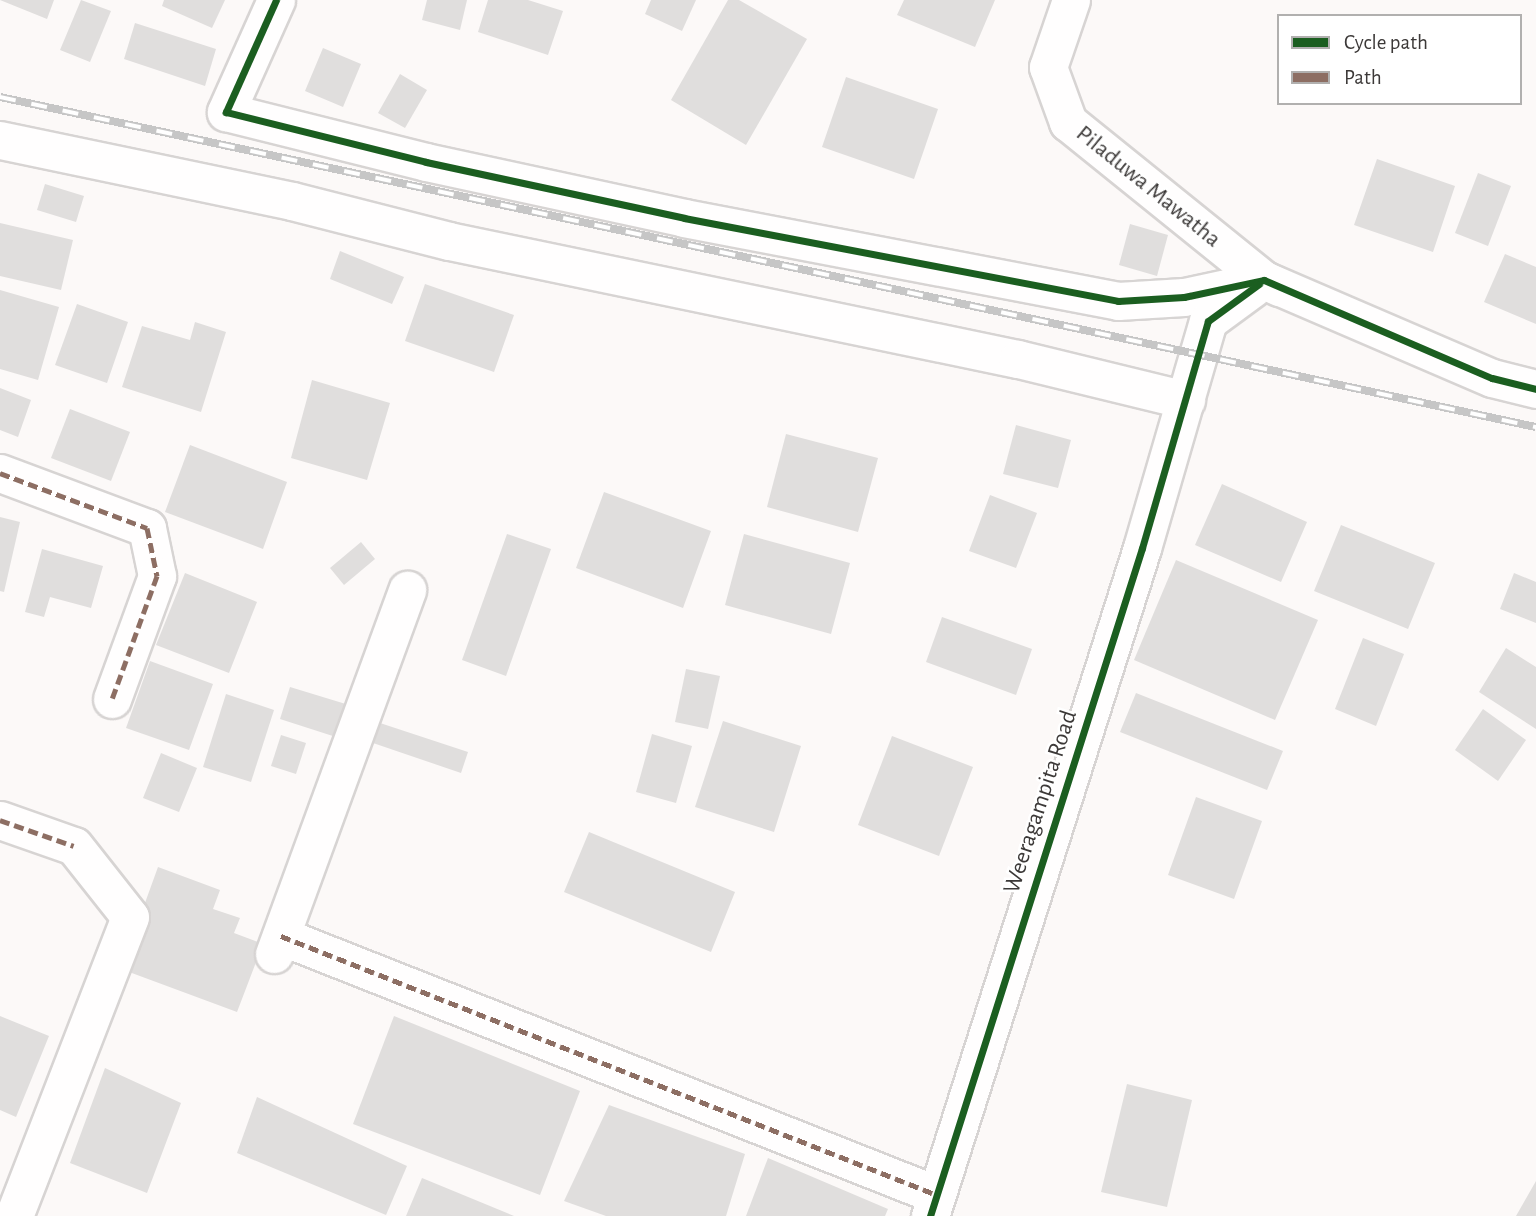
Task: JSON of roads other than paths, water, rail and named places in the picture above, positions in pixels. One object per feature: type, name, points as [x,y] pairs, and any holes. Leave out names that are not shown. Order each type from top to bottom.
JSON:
[{"type":"street","points":[[276,0],[226,112],[426,162],[670,215],[1118,301],[1184,297],[1264,280],[1492,378],[1536,389]]},
{"type":"street","name":"Piladuwa Mawatha","points":[[1071,0],[1048,67],[1068,122],[1264,280]]},
{"type":"street","points":[[0,140],[292,201],[462,243],[1018,359],[1186,400]]},
{"type":"street","points":[[1264,280],[1536,408]]},
{"type":"street","name":"Weeragampita Road","points":[[933,1205],[1186,400],[1208,321],[1264,280]]},
{"type":"street","points":[[0,473],[147,528],[157,576],[112,699]]},
{"type":"street","points":[[407,590],[278,945],[933,1205]]},
{"type":"street","points":[[0,820],[74,846],[130,917],[14,1216]]},
{"type":"railway","points":[[0,97],[1536,427]]}]
